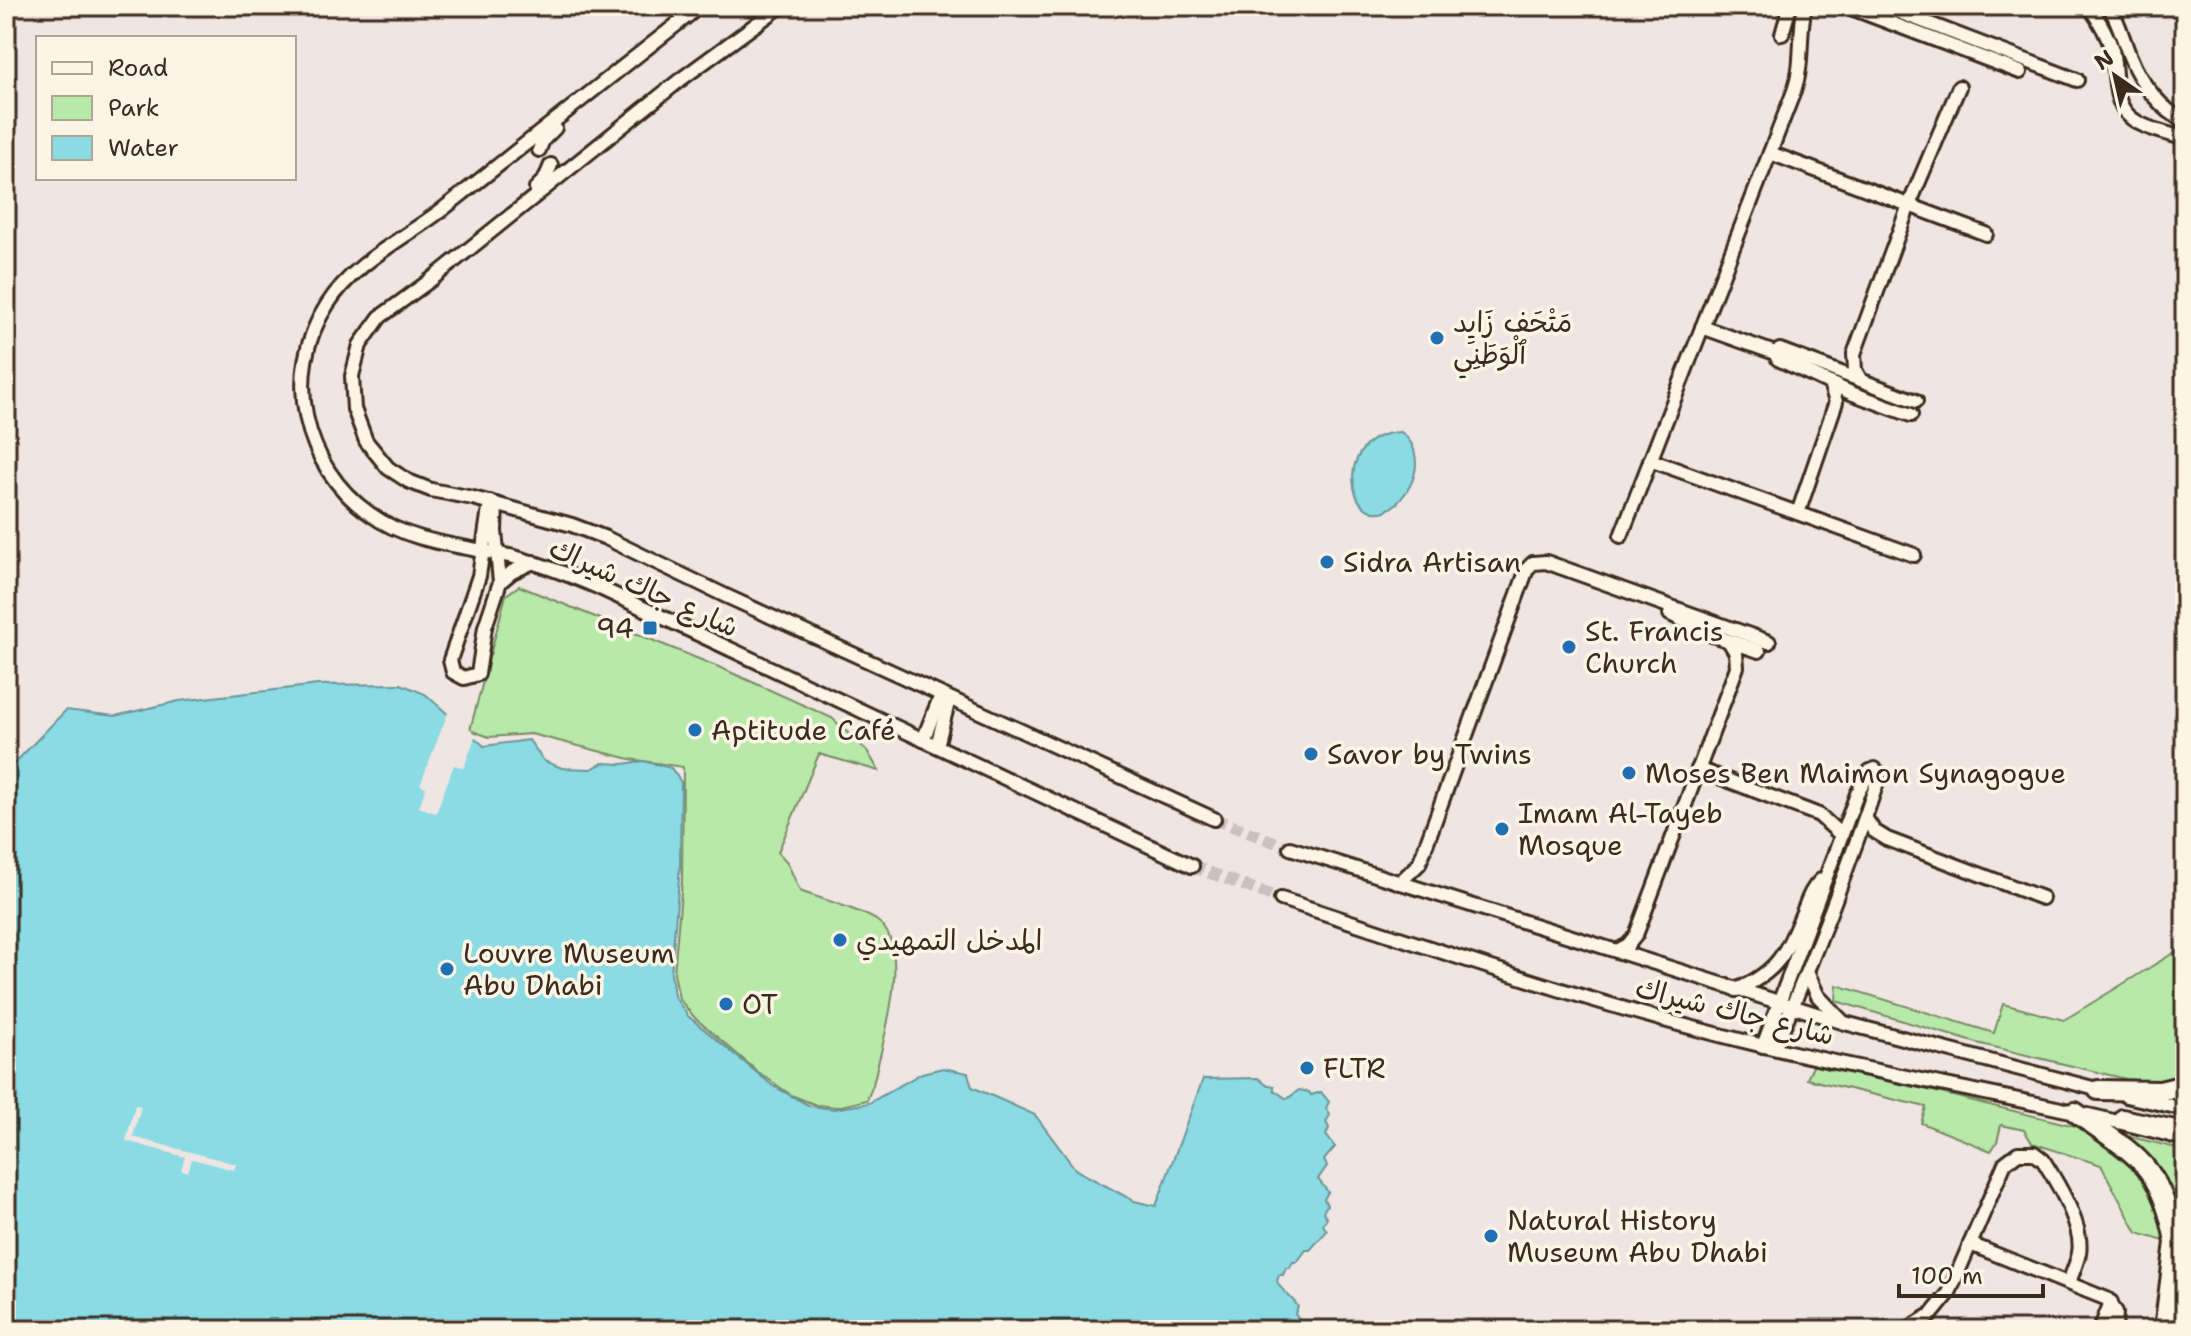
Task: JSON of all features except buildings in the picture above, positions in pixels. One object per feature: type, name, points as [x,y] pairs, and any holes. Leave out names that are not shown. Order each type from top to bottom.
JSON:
[{"type":"highway","points":[[2098,1090],[2160,1091],[2185,1085]]},
{"type":"highway","points":[[2075,1112],[2135,1154],[2148,1168],[2164,1198],[2175,1242]]},
{"type":"highway","points":[[2164,1330],[2175,1242],[2185,1219]]},
{"type":"street","name":"شارع جاك شيراك","points":[[700,6],[441,211],[355,272],[336,292],[321,314],[310,339],[304,366],[304,410],[321,459],[352,499],[372,516],[406,533],[490,523],[572,525],[1214,819]]},
{"type":"street","name":"شارع جاك شيراك","points":[[781,6],[680,80],[463,254],[388,309],[372,326],[357,355],[352,376],[357,420],[366,441],[388,468],[490,523],[497,554],[533,562],[610,592],[1192,866]]},
{"type":"street","points":[[1782,34],[1790,6]]},
{"type":"street","points":[[1621,536],[1799,75],[1805,6]]},
{"type":"street","points":[[1846,6],[2020,72]]},
{"type":"street","points":[[1883,6],[2077,80]]},
{"type":"street","points":[[2089,6],[2112,49],[2117,95],[2130,117],[2185,139]]},
{"type":"street","points":[[2109,6],[2143,81],[2185,121]]},
{"type":"street","points":[[539,150],[550,131],[606,87],[628,61]]},
{"type":"street","points":[[1835,370],[1846,364],[1854,354],[1909,205],[1959,87]]},
{"type":"street","points":[[530,139],[560,177]]},
{"type":"street","points":[[1770,153],[1986,234]]},
{"type":"street","points":[[463,254],[476,236],[542,183],[551,165]]},
{"type":"street","points":[[1702,327],[1775,353],[1778,359],[1851,393],[1911,415]]},
{"type":"street","points":[[1775,353],[1780,350],[1916,401]]},
{"type":"street","points":[[1854,354],[1855,370],[1860,379]]},
{"type":"street","points":[[1798,513],[1836,402],[1830,383]]},
{"type":"street","points":[[1836,402],[1851,393]]},
{"type":"street","points":[[1650,460],[1914,555]]},
{"type":"street","points":[[490,523],[500,582],[485,627],[478,674],[460,677],[453,672],[450,660],[477,582],[490,523]]},
{"type":"street","points":[[1399,883],[1419,864],[1530,566],[1537,561],[1769,642]]},
{"type":"street","points":[[500,582],[533,562]]},
{"type":"street","points":[[1648,601],[1729,641],[1759,651],[1737,667]]},
{"type":"street","points":[[464,618],[485,627]]},
{"type":"street","points":[[1617,951],[1628,945],[1636,935],[1737,667],[1736,653],[1729,641]]},
{"type":"street","points":[[923,740],[945,697]]},
{"type":"street","points":[[937,746],[945,697]]},
{"type":"street","points":[[1698,769],[1819,815],[1841,835]]},
{"type":"street","points":[[1875,769],[1880,776],[1855,848],[1793,1006],[1768,1047],[1779,1002],[1841,835],[1857,794],[1870,771],[1875,769]]},
{"type":"street","points":[[1819,815],[1850,814]]},
{"type":"street","points":[[1866,819],[1874,831],[1887,839],[2042,898]]},
{"type":"street","points":[[1855,848],[1872,840],[1887,839]]},
{"type":"street","name":"شارع جاك شيراك","points":[[1290,848],[1845,1023],[2098,1090],[2185,1109]]},
{"type":"street","points":[[1419,864],[1426,891]]},
{"type":"street","points":[[1736,990],[1764,975],[1780,961],[1811,893],[1826,876]]},
{"type":"street","name":"شارع جاك شيراك","points":[[1281,899],[1629,1011],[1768,1047],[2112,1119],[2185,1139]]},
{"type":"street","points":[[1636,935],[1641,958]]},
{"type":"street","points":[[1807,972],[1818,996],[1845,1023]]},
{"type":"street","points":[[2112,1119],[2128,1115],[2185,1129]]},
{"type":"street","points":[[1906,1330],[1923,1321],[1944,1301],[2005,1163],[2018,1153],[2034,1153],[2046,1164],[2077,1228],[2079,1253],[2069,1283]]},
{"type":"street","points":[[1970,1244],[2111,1302],[2116,1312],[2115,1330]]},
{"type":"street","points":[[2100,1330],[2111,1302]]},
{"type":"green space","points":[[519,586],[721,668],[832,718],[867,751],[879,771],[819,754],[778,852],[787,862],[800,891],[868,916],[887,933],[893,951],[892,998],[867,1100],[837,1107],[816,1105],[791,1095],[758,1072],[695,1018],[679,999],[674,973],[682,881],[683,767],[630,759],[531,734],[489,737],[470,730],[506,595]]},
{"type":"green space","points":[[2185,946],[2185,1072],[2172,1079],[2151,1082],[2126,1079],[1977,1043],[1836,1001],[1837,985],[1994,1033],[2003,1004],[2064,1020]]},
{"type":"green space","points":[[1815,1062],[2091,1130],[2140,1161],[2164,1224],[2164,1241],[2137,1233],[2101,1165],[2032,1143],[2024,1130],[2001,1125],[1991,1151],[1921,1123],[1926,1107],[1807,1079]]},
{"type":"green space","points":[[2119,1134],[2185,1150],[2185,1200],[2173,1219],[2149,1160]]},
{"type":"water","points":[[1401,432],[1411,442],[1415,455],[1412,481],[1397,503],[1381,512],[1368,510],[1358,499],[1354,467],[1362,450],[1377,438]]},
{"type":"water","points":[[401,684],[425,694],[484,746],[529,740],[544,761],[562,768],[591,769],[603,763],[643,761],[671,768],[681,782],[680,866],[671,973],[674,996],[688,1016],[773,1086],[810,1106],[834,1109],[869,1103],[922,1073],[943,1068],[968,1073],[972,1087],[1035,1115],[1076,1170],[1134,1201],[1156,1206],[1203,1079],[1258,1078],[1274,1086],[1274,1090],[1287,1099],[1299,1090],[1311,1095],[1321,1092],[1329,1102],[1326,1108],[1330,1115],[1326,1122],[1329,1128],[1326,1135],[1335,1147],[1324,1160],[1327,1166],[1318,1179],[1328,1192],[1323,1212],[1327,1218],[1323,1225],[1327,1231],[1297,1262],[1286,1268],[1283,1275],[1279,1275],[1277,1281],[1298,1307],[1295,1314],[1303,1330],[6,1330],[6,772],[66,710],[115,716],[179,701],[318,685]]},
{"type":"pier","points":[[449,710],[476,734],[464,768],[454,765],[436,813],[419,807],[426,787],[420,785]]},
{"type":"pier","points":[[135,1105],[141,1106],[133,1137],[236,1164],[234,1170],[192,1159],[188,1172],[181,1170],[185,1157],[126,1141]]},
{"type":"tunnel","points":[[1214,819],[1290,848]]},
{"type":"tunnel","points":[[1192,866],[1281,899]]},
{"type":"place","name":"مَتْحَف زَايِد ٱلْوَطَنِي","points":[[1437,338]]},
{"type":"place","name":"Sidra Artisan","points":[[1327,562]]},
{"type":"place","name":"94","points":[[650,628]]},
{"type":"place","name":"St. Francis Church","points":[[1569,647]]},
{"type":"place","name":"Aptitude Café","points":[[695,730]]},
{"type":"place","name":"Savor by Twins","points":[[1311,754]]},
{"type":"place","name":"Moses Ben Maimon Synagogue","points":[[1629,773]]},
{"type":"place","name":"Imam Al-Tayeb Mosque","points":[[1502,829]]},
{"type":"place","name":"المدخل التمهيدي","points":[[840,940]]},
{"type":"place","name":"Louvre Museum Abu Dhabi","points":[[447,969]]},
{"type":"place","name":"OT","points":[[726,1004]]},
{"type":"place","name":"FLTR","points":[[1307,1068]]},
{"type":"place","name":"Natural History Museum Abu Dhabi","points":[[1491,1236]]}]
